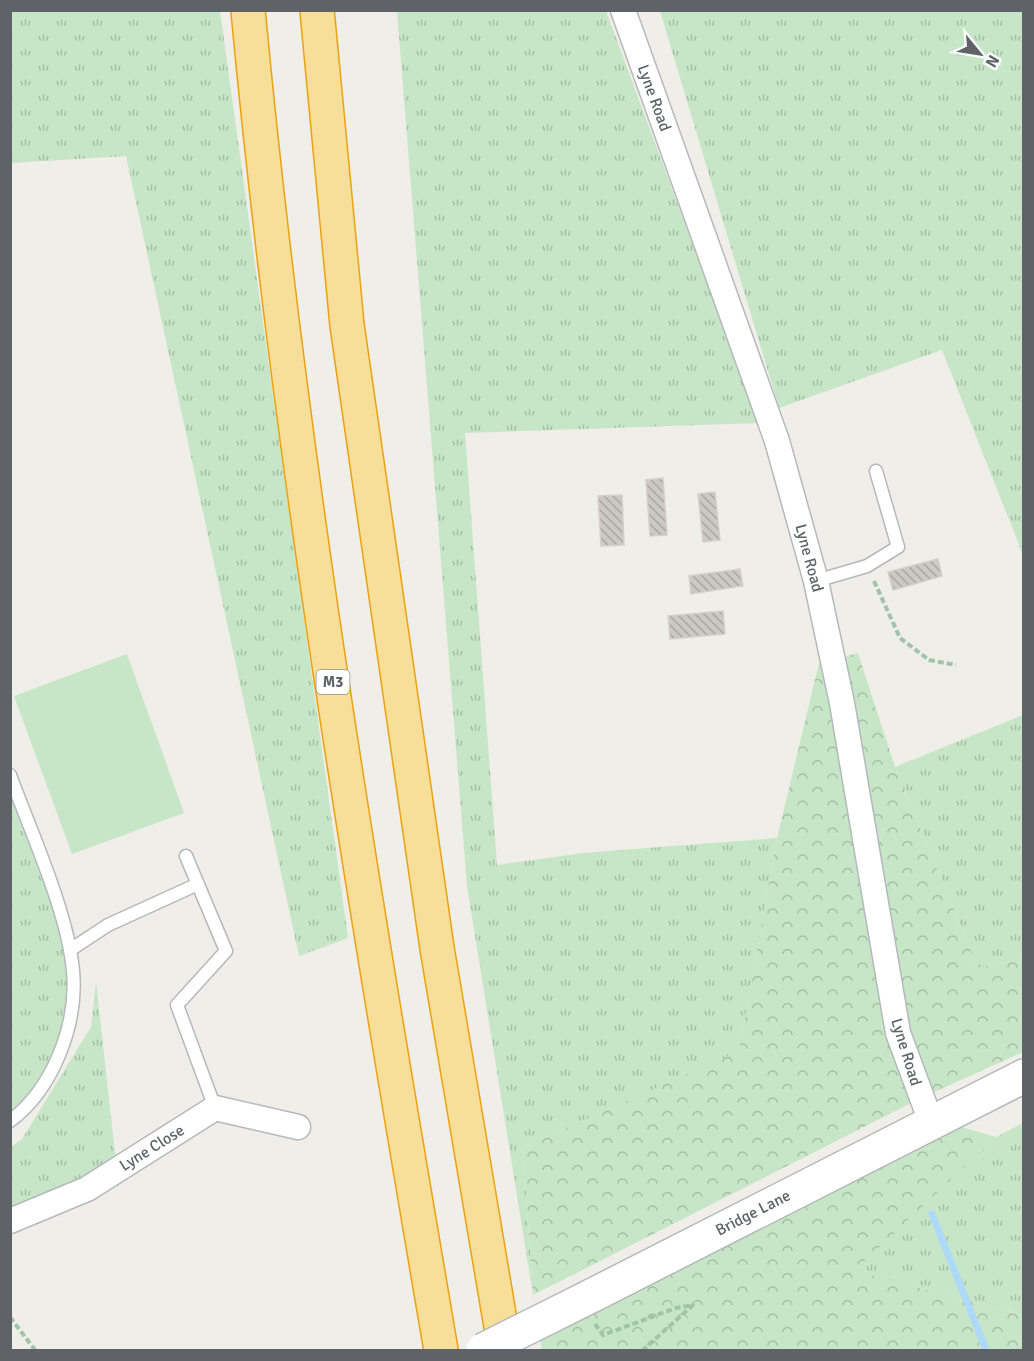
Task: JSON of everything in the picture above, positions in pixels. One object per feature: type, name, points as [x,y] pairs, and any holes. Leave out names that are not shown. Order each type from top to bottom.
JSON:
[{"type":"highway","name":"M3","points":[[248,10],[292,397],[360,875],[441,1350]]},
{"type":"highway","points":[[317,10],[346,325],[437,948],[506,1350]]},
{"type":"street","name":"Lyne Road","points":[[623,10],[777,441],[816,581],[842,703],[898,1033],[931,1122]]},
{"type":"street","name":"Bridge Lane","points":[[483,1350],[1023,1076]]},
{"type":"street","points":[[215,1108],[298,1127]]},
{"type":"street","name":"Lyne Close","points":[[10,1221],[87,1189],[215,1108]]},
{"type":"lane","points":[[816,581],[867,566],[898,547],[876,471]]},
{"type":"lane","points":[[10,775],[70,950],[74,974],[64,1047],[46,1081],[21,1113],[10,1121]]},
{"type":"lane","points":[[186,856],[226,951],[177,1005],[215,1108]]},
{"type":"lane","points":[[70,950],[108,925],[198,884]]},
{"type":"path","points":[[867,566],[900,638],[929,660],[957,665]]},
{"type":"path","points":[[585,1299],[603,1335],[676,1308],[693,1305],[643,1350]]},
{"type":"path","points":[[10,1317],[35,1350]]},
{"type":"green space","points":[[10,11],[220,11],[348,938],[299,956],[126,156],[11,163]]},
{"type":"green space","points":[[397,11],[606,11],[759,423],[465,433],[497,865],[583,853],[777,838],[739,1052],[523,1147],[533,1295],[467,886]]},
{"type":"green space","points":[[660,11],[1023,11],[1023,555],[942,350],[779,408]]},
{"type":"green space","points":[[858,653],[895,767],[978,968],[1023,958],[1023,1052],[921,1098],[533,1295],[523,1147],[739,1051],[777,838],[819,663]]},
{"type":"green space","points":[[127,654],[184,813],[72,854],[14,696]]},
{"type":"green space","points":[[1023,715],[1023,958],[978,968],[895,767]]},
{"type":"green space","points":[[10,774],[70,950],[64,1047],[10,1121]]},
{"type":"green space","points":[[96,982],[116,1162],[11,1208],[10,1148],[22,1139],[91,1027]]},
{"type":"green space","points":[[1023,1123],[1023,1315],[853,1271],[996,1137]]},
{"type":"green space","points":[[955,1125],[996,1137],[854,1271],[1023,1315],[1023,1350],[542,1350],[540,1339]]},
{"type":"building","points":[[663,478],[667,535],[650,536],[646,480]]},
{"type":"building","points":[[715,492],[720,540],[703,542],[698,494]]},
{"type":"building","points":[[622,495],[624,545],[601,546],[598,496]]},
{"type":"building","points":[[938,559],[942,576],[893,590],[888,572]]},
{"type":"building","points":[[740,569],[743,586],[691,594],[689,576]]},
{"type":"building","points":[[723,611],[725,634],[670,639],[668,616]]},
{"type":"waterway","points":[[932,1214],[986,1350]]}]
